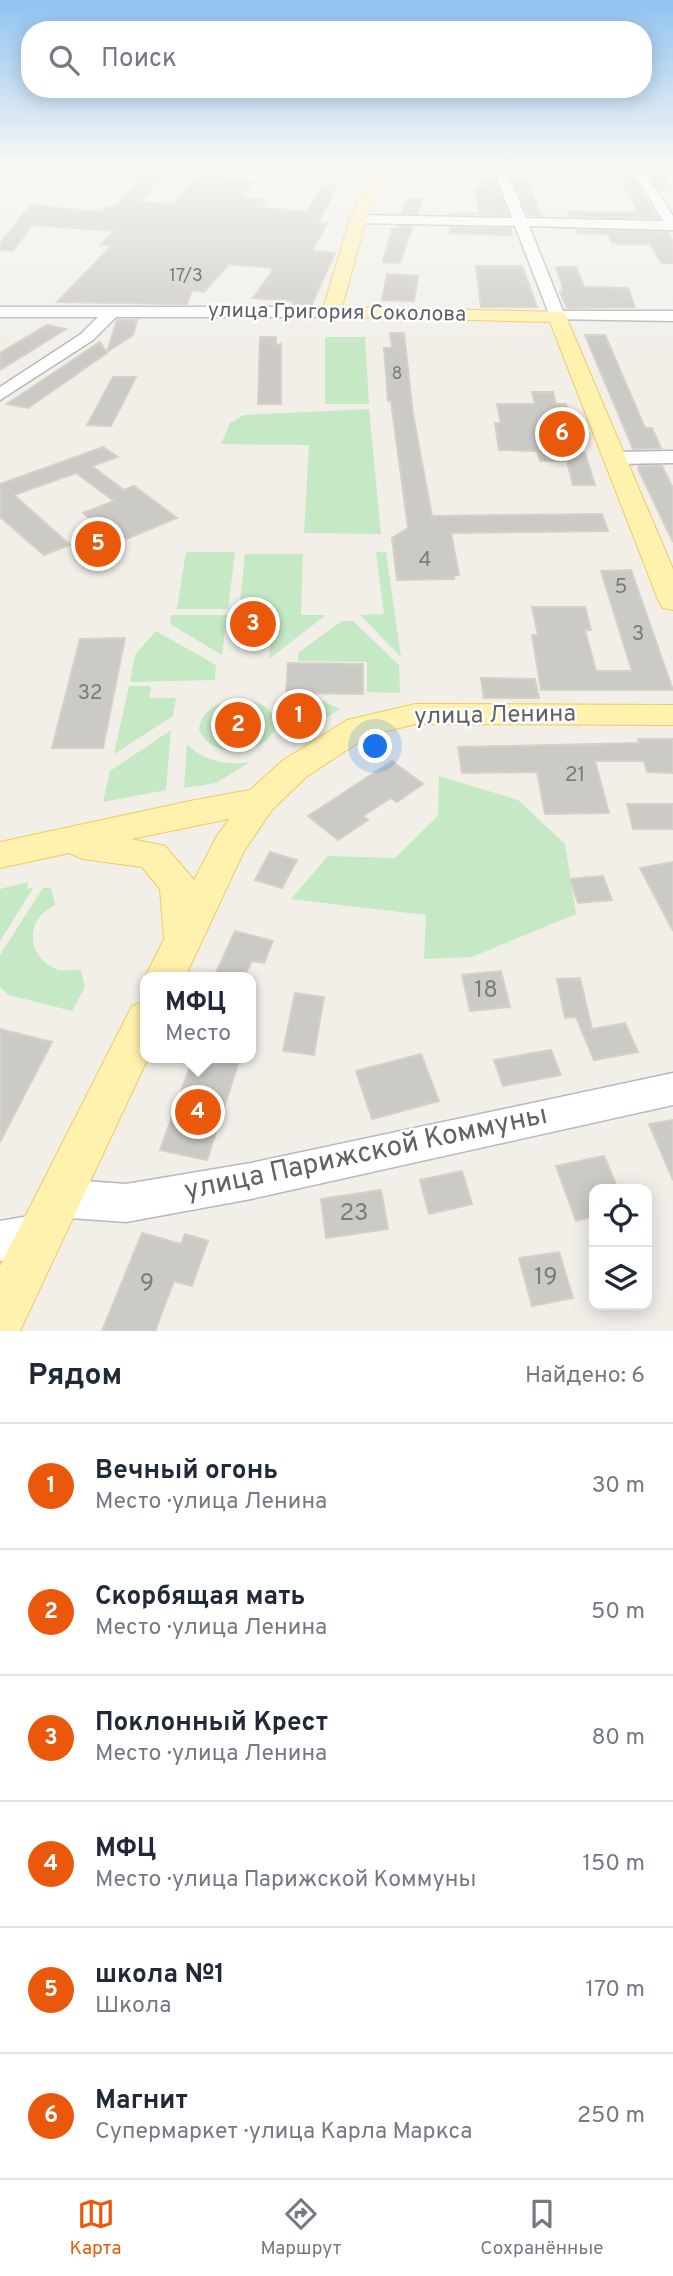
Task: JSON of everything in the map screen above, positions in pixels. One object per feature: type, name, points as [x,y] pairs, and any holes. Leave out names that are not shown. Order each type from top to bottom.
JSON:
[{"type":"main road","points":[[331,312],[356,226]]},
{"type":"main road","name":"улица Григория Соколова","points":[[331,312],[556,316]]},
{"type":"main road","points":[[556,316],[673,602]]},
{"type":"main road","name":"улица Ленина","points":[[167,972],[229,845],[260,801],[294,769],[358,728],[415,714],[673,715]]},
{"type":"main road","points":[[0,855],[195,812],[260,801]]},
{"type":"main road","points":[[54,844],[119,849],[152,855],[178,885],[183,940]]},
{"type":"main road","points":[[0,1319],[32,1224],[140,1027]]},
{"type":"street","points":[[523,226],[556,316]]},
{"type":"street","points":[[0,395],[87,337],[113,311]]},
{"type":"street","name":"улица Григория Соколова","points":[[0,312],[331,312]]},
{"type":"street","name":"улица Григория Соколова","points":[[556,316],[673,316]]},
{"type":"street","points":[[616,458],[673,457]]},
{"type":"street","name":"улица Парижской Коммуны","points":[[32,1224],[126,1203],[251,1181],[673,1089]]},
{"type":"green space","points":[[325,337],[365,337],[369,404],[325,404]]},
{"type":"green space","points":[[369,409],[381,534],[304,533],[309,445],[221,444],[230,423],[244,415]]},
{"type":"green space","points":[[186,552],[235,552],[228,609],[177,609]]},
{"type":"green space","points":[[376,552],[386,552],[401,657],[360,615],[384,614]]},
{"type":"green space","points":[[245,554],[303,554],[301,615],[326,615],[269,659],[272,613],[239,612]]},
{"type":"green space","points":[[171,615],[227,615],[222,655],[170,624]]},
{"type":"green space","points":[[342,621],[353,621],[399,665],[400,693],[367,692],[367,662],[298,661],[298,653]]},
{"type":"green space","points":[[156,631],[216,665],[215,680],[130,682],[135,655]]},
{"type":"green space","points":[[129,686],[151,686],[149,698],[176,698],[173,716],[114,754]]},
{"type":"green space","points":[[233,700],[254,702],[271,712],[276,725],[271,736],[262,744],[251,749],[226,750],[205,739],[199,729],[203,717],[221,703]]},
{"type":"green space","points":[[285,701],[323,701],[340,709],[295,737],[293,721],[303,720],[303,713],[291,714]]},
{"type":"green space","points":[[171,730],[166,790],[103,802],[110,771]]},
{"type":"green space","points":[[187,744],[200,755],[216,761],[250,762],[216,783],[184,788]]},
{"type":"green space","points":[[439,776],[518,800],[565,844],[576,914],[472,957],[424,959],[426,915],[291,899],[328,856],[395,858],[438,816]]},
{"type":"green space","points":[[28,882],[27,889],[33,888],[0,941],[0,889]]},
{"type":"green space","points":[[43,888],[51,888],[55,905],[42,914],[36,923],[33,939],[38,955],[51,966],[59,970],[81,970],[85,987],[72,1011],[9,995],[0,987],[0,955]]},
{"type":"building","points":[[14,226],[31,226],[13,251],[0,250],[0,244]]},
{"type":"building","points":[[47,226],[325,226],[312,251],[335,253],[312,304],[253,298],[274,268],[229,264],[204,292],[192,290],[187,304],[57,302],[112,245],[100,245],[115,231]]},
{"type":"building","points":[[398,226],[412,227],[400,263],[383,262],[392,229],[398,229]]},
{"type":"building","points":[[450,227],[511,229],[512,235],[450,233]]},
{"type":"building","points":[[576,230],[668,232],[673,242],[673,263],[662,263],[650,244],[619,244],[611,242],[608,234],[577,233]]},
{"type":"building","points":[[476,266],[522,266],[537,307],[481,307]]},
{"type":"building","points":[[556,267],[576,267],[584,287],[628,288],[635,307],[567,308],[560,292],[562,285]]},
{"type":"building","points":[[387,274],[418,276],[414,301],[382,300]]},
{"type":"building","points":[[117,320],[137,320],[133,335],[107,352]]},
{"type":"building","points":[[47,325],[66,329],[0,370],[0,353]]},
{"type":"building","points":[[390,333],[404,333],[413,414],[432,516],[602,514],[608,531],[451,533],[459,575],[454,576],[454,579],[397,580],[392,538],[408,528],[391,401],[388,401],[384,348],[392,348]]},
{"type":"building","points":[[585,335],[605,335],[645,428],[652,428],[661,448],[633,449]]},
{"type":"building","points":[[260,337],[276,337],[276,345],[281,344],[281,404],[258,404]]},
{"type":"building","points":[[100,342],[107,353],[28,408],[7,404]]},
{"type":"building","points":[[113,377],[136,377],[111,426],[87,425]]},
{"type":"building","points":[[532,392],[553,392],[556,404],[566,404],[577,453],[585,453],[595,485],[573,485],[567,461],[540,461],[537,451],[499,450],[495,423],[501,423],[497,404],[535,404]]},
{"type":"building","points":[[103,447],[118,457],[92,466],[124,490],[134,486],[177,518],[119,542],[83,513],[114,501],[76,473],[14,495],[70,545],[44,555],[0,517],[0,484]]},
{"type":"building","points":[[639,466],[662,466],[673,488],[673,542],[638,469]]},
{"type":"building","points":[[631,570],[673,690],[541,690],[532,635],[538,635],[532,607],[585,607],[591,630],[585,630],[596,671],[632,671],[601,571]]},
{"type":"building","points":[[125,638],[103,748],[52,748],[80,639]]},
{"type":"building","points":[[288,663],[363,664],[363,694],[286,693]]},
{"type":"building","points":[[481,678],[535,679],[539,698],[484,698]]},
{"type":"building","points":[[638,739],[673,739],[673,773],[647,772],[644,761],[595,761],[609,813],[545,814],[537,772],[462,773],[458,747],[639,743]]},
{"type":"building","points":[[392,761],[423,784],[397,802],[391,798],[363,816],[368,820],[338,840],[308,816]]},
{"type":"building","points":[[627,804],[673,804],[673,829],[633,829]]},
{"type":"building","points":[[270,852],[297,860],[282,888],[255,880]]},
{"type":"building","points":[[673,862],[673,931],[640,868]]},
{"type":"building","points":[[603,876],[612,900],[578,903],[570,879]]},
{"type":"building","points":[[235,931],[273,941],[264,963],[252,961],[246,972],[216,972]]},
{"type":"building","points":[[501,971],[510,1007],[470,1011],[462,975]]},
{"type":"building","points":[[580,978],[592,1029],[625,1023],[638,1052],[594,1060],[576,1017],[565,1018],[557,979]]},
{"type":"building","points":[[295,993],[324,997],[314,1055],[283,1051]]},
{"type":"building","points":[[0,1029],[52,1042],[0,1142]]},
{"type":"building","points":[[551,1050],[561,1075],[503,1086],[494,1060]]},
{"type":"building","points":[[421,1054],[439,1101],[372,1119],[356,1071]]},
{"type":"building","points":[[191,1063],[238,1063],[207,1160],[160,1150]]},
{"type":"building","points":[[673,1120],[673,1180],[649,1124]]},
{"type":"building","points":[[604,1156],[616,1184],[589,1184],[589,1217],[576,1221],[556,1166]]},
{"type":"building","points":[[462,1171],[472,1204],[429,1214],[420,1180]]},
{"type":"building","points":[[381,1190],[388,1229],[326,1238],[321,1199]]},
{"type":"building","points":[[142,1233],[181,1244],[185,1234],[208,1241],[192,1286],[174,1281],[155,1331],[102,1331]]},
{"type":"building","points":[[559,1252],[573,1298],[532,1306],[519,1258]]},
{"type":"place","name":"Магнит","points":[[562,434]]},
{"type":"place","name":"школа №1","points":[[98,544]]},
{"type":"place","name":"Поклонный Крест","points":[[253,624]]},
{"type":"place","name":"Вечный огонь","points":[[299,716]]},
{"type":"place","name":"Скорбящая мать","points":[[238,725]]},
{"type":"place","name":"МФЦ","points":[[198,1112]]}]
